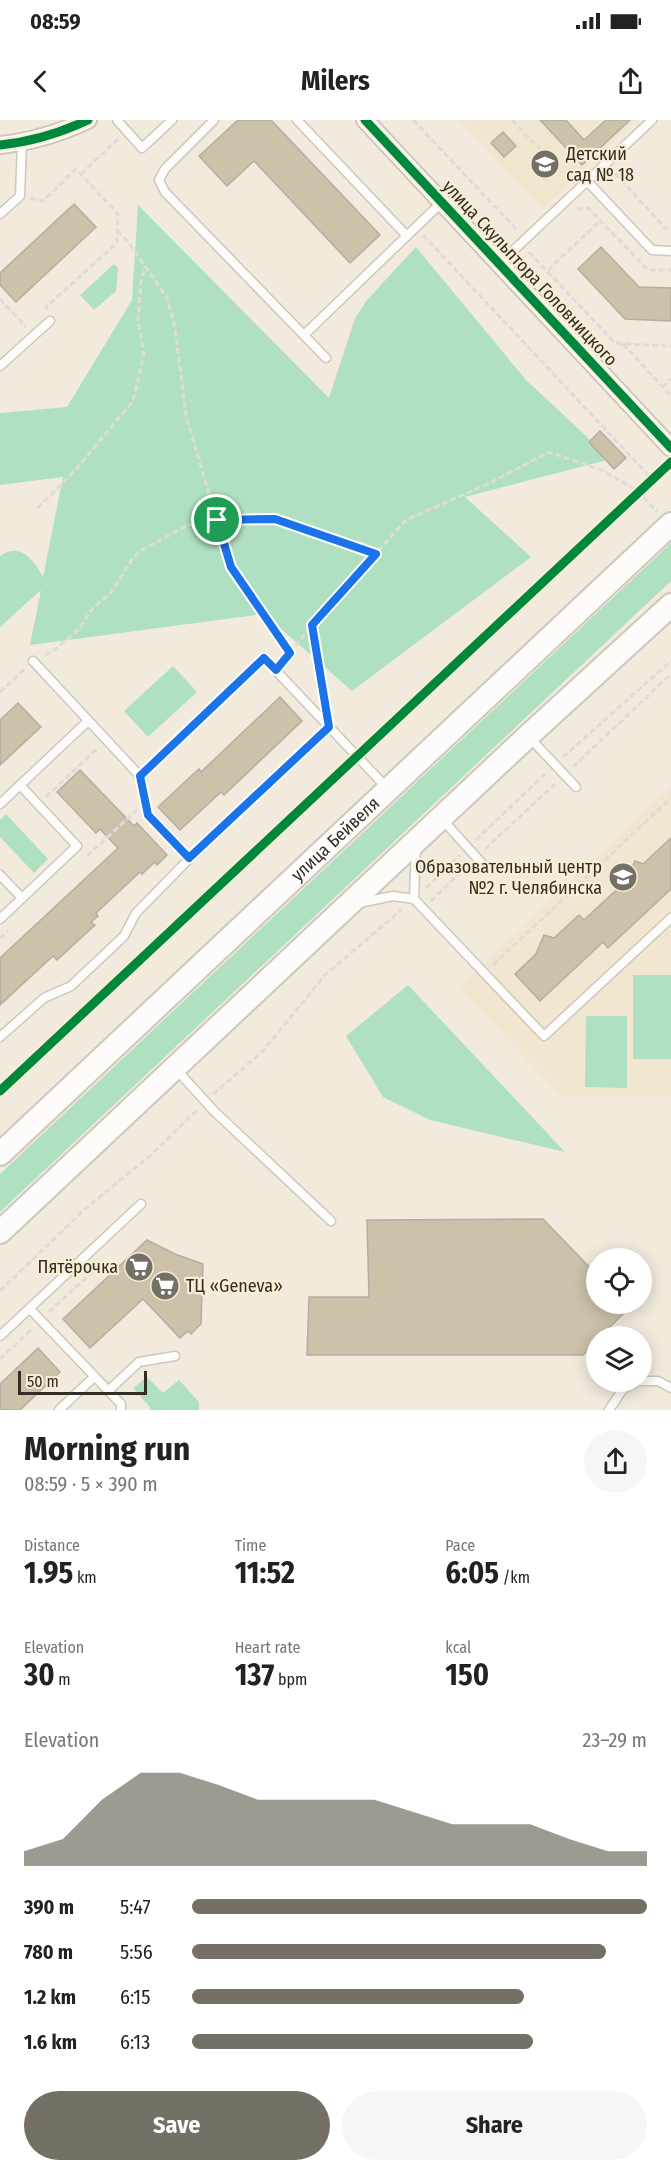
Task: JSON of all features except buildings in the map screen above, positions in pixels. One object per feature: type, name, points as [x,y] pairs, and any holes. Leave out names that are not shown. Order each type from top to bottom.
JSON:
[{"type":"main road","name":"улица Бейвеля","points":[[0,1154],[671,524]]},
{"type":"main road","points":[[0,1232],[528,736],[671,605]]},
{"type":"street","points":[[0,146],[47,137],[88,120]]},
{"type":"street","name":"улица Скульптора Головницкого","points":[[365,120],[671,448]]},
{"type":"lane","points":[[117,120],[142,148],[172,120]]},
{"type":"lane","points":[[214,120],[165,169],[159,180],[165,192],[326,358]]},
{"type":"lane","points":[[297,120],[406,236]]},
{"type":"lane","points":[[499,264],[652,120]]},
{"type":"lane","points":[[0,214],[20,196],[22,143]]},
{"type":"lane","points":[[587,181],[652,250],[671,251]]},
{"type":"lane","points":[[304,335],[442,202]]},
{"type":"lane","points":[[0,366],[50,321]]},
{"type":"lane","points":[[33,661],[140,776],[264,658],[389,789]]},
{"type":"lane","points":[[0,804],[88,721]]},
{"type":"lane","points":[[0,1036],[44,998],[71,986],[124,936],[136,913],[189,858],[329,727]]},
{"type":"lane","points":[[528,736],[576,787]]},
{"type":"lane","points":[[0,919],[77,846],[20,785]]},
{"type":"lane","points":[[148,815],[189,858]]},
{"type":"lane","points":[[441,818],[487,868]]},
{"type":"lane","points":[[414,899],[417,840]]},
{"type":"lane","points":[[0,875],[22,898]]},
{"type":"lane","points":[[347,906],[393,897],[414,899],[544,1036],[671,918]]},
{"type":"lane","points":[[175,1068],[205,1101],[331,1221]]},
{"type":"lane","points":[[0,1336],[141,1204]]},
{"type":"lane","points":[[30,1309],[121,1404],[121,1410]]},
{"type":"lane","points":[[108,1391],[139,1362],[175,1356]]},
{"type":"lane","points":[[59,1410],[94,1377]]},
{"type":"lane","points":[[652,1381],[658,1381],[671,1388]]},
{"type":"lane","points":[[609,1410],[621,1392]]},
{"type":"path","points":[[413,120],[614,342],[671,346]]},
{"type":"path","points":[[512,120],[544,155]]},
{"type":"path","points":[[81,174],[127,131]]},
{"type":"path","points":[[20,196],[43,201],[76,169],[118,214],[117,243],[46,308],[50,321]]},
{"type":"path","points":[[615,173],[666,228],[671,228]]},
{"type":"path","points":[[573,210],[588,208],[648,270],[671,270]]},
{"type":"path","points":[[548,270],[614,209]]},
{"type":"path","points":[[416,227],[652,479]]},
{"type":"path","points":[[117,231],[129,243],[167,298],[175,327],[186,416],[231,567],[290,653]]},
{"type":"path","points":[[38,508],[78,467],[133,402],[144,355],[138,320],[145,265]]},
{"type":"path","points":[[0,299],[34,335]]},
{"type":"path","points":[[623,344],[670,394]]},
{"type":"path","points":[[663,387],[671,379]]},
{"type":"path","points":[[276,670],[312,625],[406,520],[490,483],[549,452],[604,471],[644,497]]},
{"type":"path","points":[[0,1091],[671,462]]},
{"type":"path","points":[[0,692],[33,661],[53,651],[78,630],[93,608],[111,593],[140,551],[188,525],[217,520],[275,519],[376,554]]},
{"type":"path","points":[[312,625],[329,727]]},
{"type":"path","points":[[0,1291],[86,1209],[151,1155],[205,1101],[263,1051],[324,976],[414,899],[555,764],[671,661]]},
{"type":"path","points":[[423,908],[671,674]]},
{"type":"path","points":[[38,804],[106,741]]},
{"type":"path","points":[[140,776],[148,815]]},
{"type":"path","points":[[484,973],[671,798]]},
{"type":"path","points":[[0,1359],[104,1261]]},
{"type":"shaded area","name":"Детский сад № 18","points":[[459,120],[637,120],[542,209]]},
{"type":"shaded area","name":"Образовательный центр №2 г. Челябинска","points":[[671,786],[671,1096],[561,1096],[459,987]]},
{"type":"green space","points":[[138,205],[329,398],[355,318],[367,300],[416,247],[526,380],[611,459],[465,497],[531,557],[352,691],[264,614],[30,645],[41,590],[0,627],[0,556],[7,552],[20,552],[31,559],[43,577],[63,477],[0,485],[0,413],[67,407],[132,300]]},
{"type":"green space","points":[[114,264],[118,268],[116,291],[94,310],[80,295]]},
{"type":"green space","points":[[671,543],[671,581],[0,1212],[0,1174]]},
{"type":"green space","points":[[173,666],[197,692],[148,737],[124,711]]},
{"type":"green space","points":[[6,814],[48,859],[34,873],[0,837],[0,820]]},
{"type":"green space","points":[[633,975],[671,975],[671,1059],[633,1059]]},
{"type":"green space","points":[[408,985],[565,1152],[430,1120],[383,1097],[346,1036]]},
{"type":"green space","points":[[586,1016],[627,1016],[627,1088],[585,1087]]},
{"type":"green space","points":[[147,1377],[163,1393],[179,1380],[199,1402],[199,1410],[150,1410],[150,1407],[133,1388]]},
{"type":"cycle path","points":[[0,145],[45,136],[88,120]]},
{"type":"cycle path","points":[[365,120],[671,448]]},
{"type":"cycle path","points":[[0,1091],[671,462]]},
{"type":"place","name":"Детский сад № 18","points":[[545,164]]},
{"type":"place","name":"Образовательный центр №2 г. Челябинска","points":[[623,877]]},
{"type":"place","name":"Пятёрочка","points":[[139,1267]]},
{"type":"place","name":"ТЦ «Geneva»","points":[[165,1286]]},
{"type":"route","points":[[275,519],[376,554],[312,625],[329,727],[189,858],[148,815],[140,776],[264,658],[276,670],[290,653],[231,567],[217,520],[275,519]]}]
